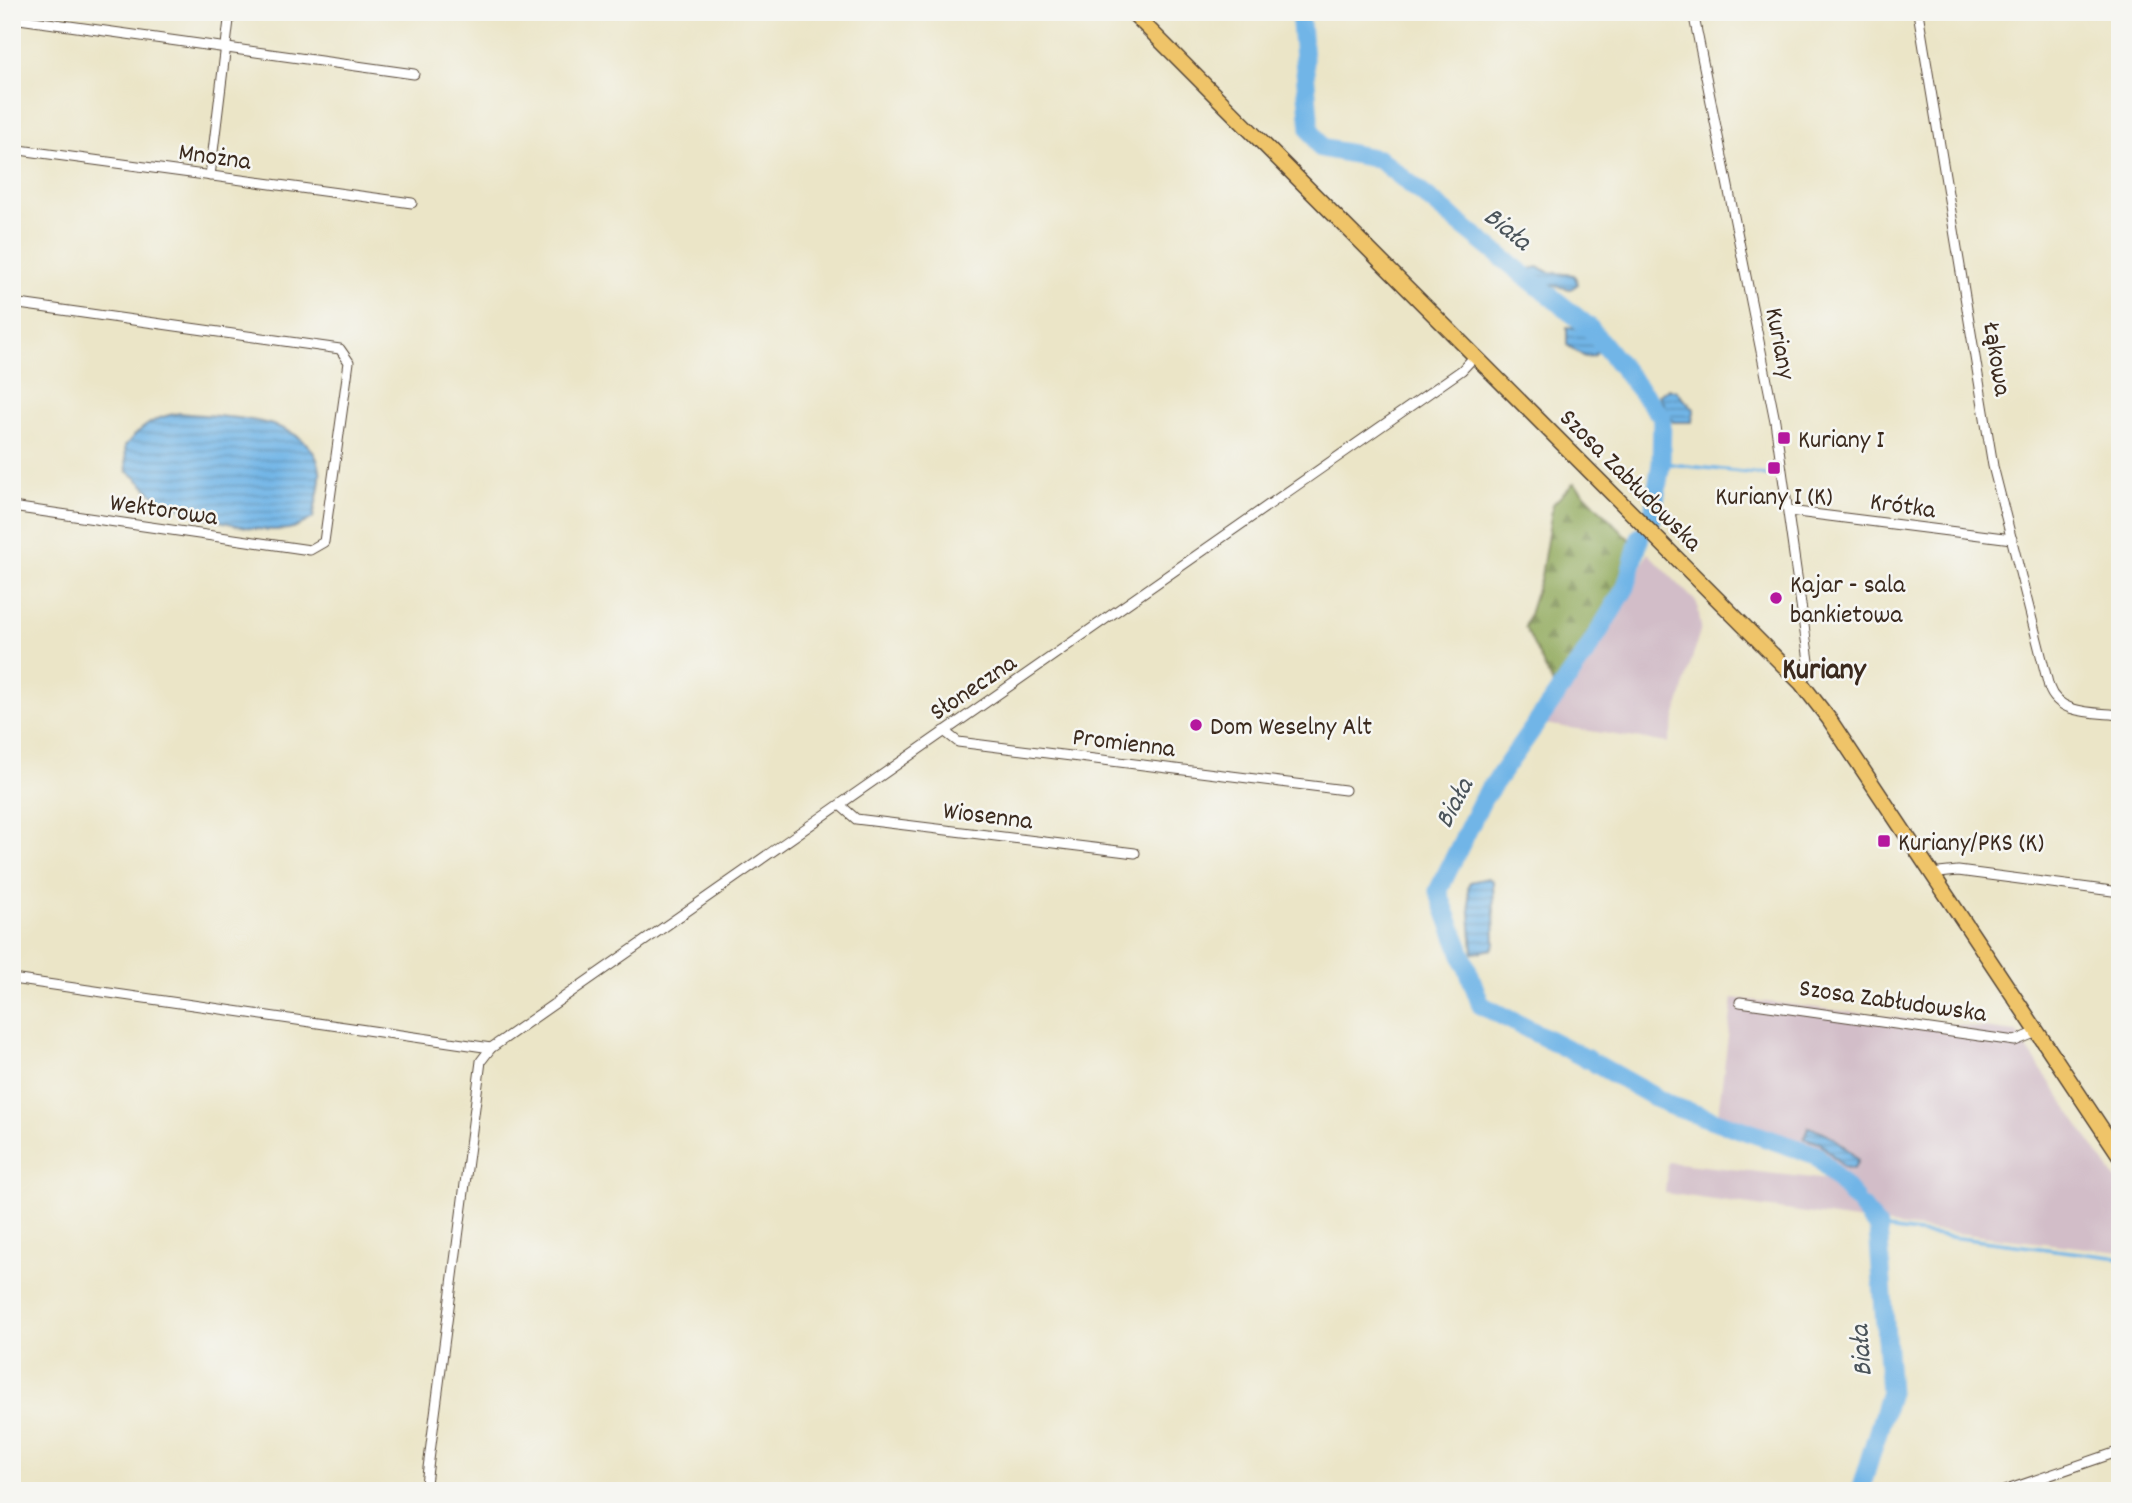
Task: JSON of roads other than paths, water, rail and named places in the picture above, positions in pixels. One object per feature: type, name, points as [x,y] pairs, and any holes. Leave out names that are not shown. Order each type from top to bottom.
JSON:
[{"type":"highway","name":"Szosa Zabłudowska","points":[[1132,12],[1801,683],[2120,1156]]},
{"type":"street","points":[[210,176],[230,12]]},
{"type":"street","name":"Kuriany","points":[[1693,12],[1755,311],[1789,511],[1810,668],[1801,683]]},
{"type":"street","name":"Łąkowa","points":[[1918,12],[1993,466],[2049,687],[2052,697],[2060,705],[2120,715]]},
{"type":"street","points":[[12,18],[414,74]]},
{"type":"street","name":"Mnożna","points":[[12,149],[412,203]]},
{"type":"street","name":"Wektorowa","points":[[12,303],[341,349],[349,362],[324,542],[310,550],[12,507]]},
{"type":"street","name":"Słoneczna","points":[[491,1048],[1462,370],[1475,356]]},
{"type":"street","name":"Krótka","points":[[1789,511],[2012,539]]},
{"type":"street","name":"Promienna","points":[[944,731],[958,742],[1345,790]]},
{"type":"street","name":"Wiosenna","points":[[840,805],[856,819],[1135,853]]},
{"type":"street","points":[[1934,878],[1940,873],[1958,871],[2120,892]]},
{"type":"street","points":[[12,979],[491,1048],[481,1061],[425,1491]]},
{"type":"street","name":"Szosa Zabłudowska","points":[[1740,1002],[2015,1041],[2037,1032]]},
{"type":"street","points":[[2004,1491],[2120,1451]]},
{"type":"water","points":[[1538,267],[1548,272],[1574,275],[1578,284],[1571,289],[1544,284],[1530,274],[1531,269]]},
{"type":"water","points":[[1567,328],[1581,329],[1598,349],[1594,356],[1585,357],[1567,345]]},
{"type":"water","points":[[1668,389],[1676,391],[1694,409],[1692,422],[1673,422],[1659,395]]},
{"type":"water","points":[[180,413],[262,422],[282,428],[300,438],[313,451],[320,469],[313,518],[291,528],[258,529],[205,517],[156,497],[127,471],[125,446],[149,424]]},
{"type":"water","points":[[1488,878],[1493,881],[1495,944],[1492,949],[1473,953],[1468,886],[1470,882]]},
{"type":"water","points":[[1808,1127],[1830,1135],[1847,1149],[1858,1160],[1854,1169],[1844,1167],[1820,1143],[1804,1138]]},
{"type":"waterway","name":"Biała","points":[[1300,12],[1310,129],[1321,148],[1379,159],[1589,327],[1662,417],[1661,463],[1652,519]]},
{"type":"waterway","points":[[1661,463],[1768,475]]},
{"type":"waterway","name":"Biała","points":[[1587,1059],[1481,1005],[1438,891],[1483,799],[1584,656],[1626,587],[1640,537]]},
{"type":"waterway","name":"Biała","points":[[1596,1064],[1669,1105],[1816,1155],[1855,1199]]},
{"type":"waterway","name":"Biała","points":[[1860,1491],[1890,1392],[1878,1228],[1862,1208]]},
{"type":"waterway","points":[[1878,1228],[2120,1258]]},
{"type":"place","name":"Kuriany I","points":[[1784,438]]},
{"type":"place","name":"Kuriany I (K)","points":[[1774,468]]},
{"type":"place","name":"Kajar - sala bankietowa","points":[[1776,598]]},
{"type":"place","name":"Dom Weselny Alt","points":[[1196,725]]},
{"type":"place","name":"Kuriany/PKS (K)","points":[[1884,841]]},
{"type":"district","name":"Kuriany","points":[[1824,668]]}]
